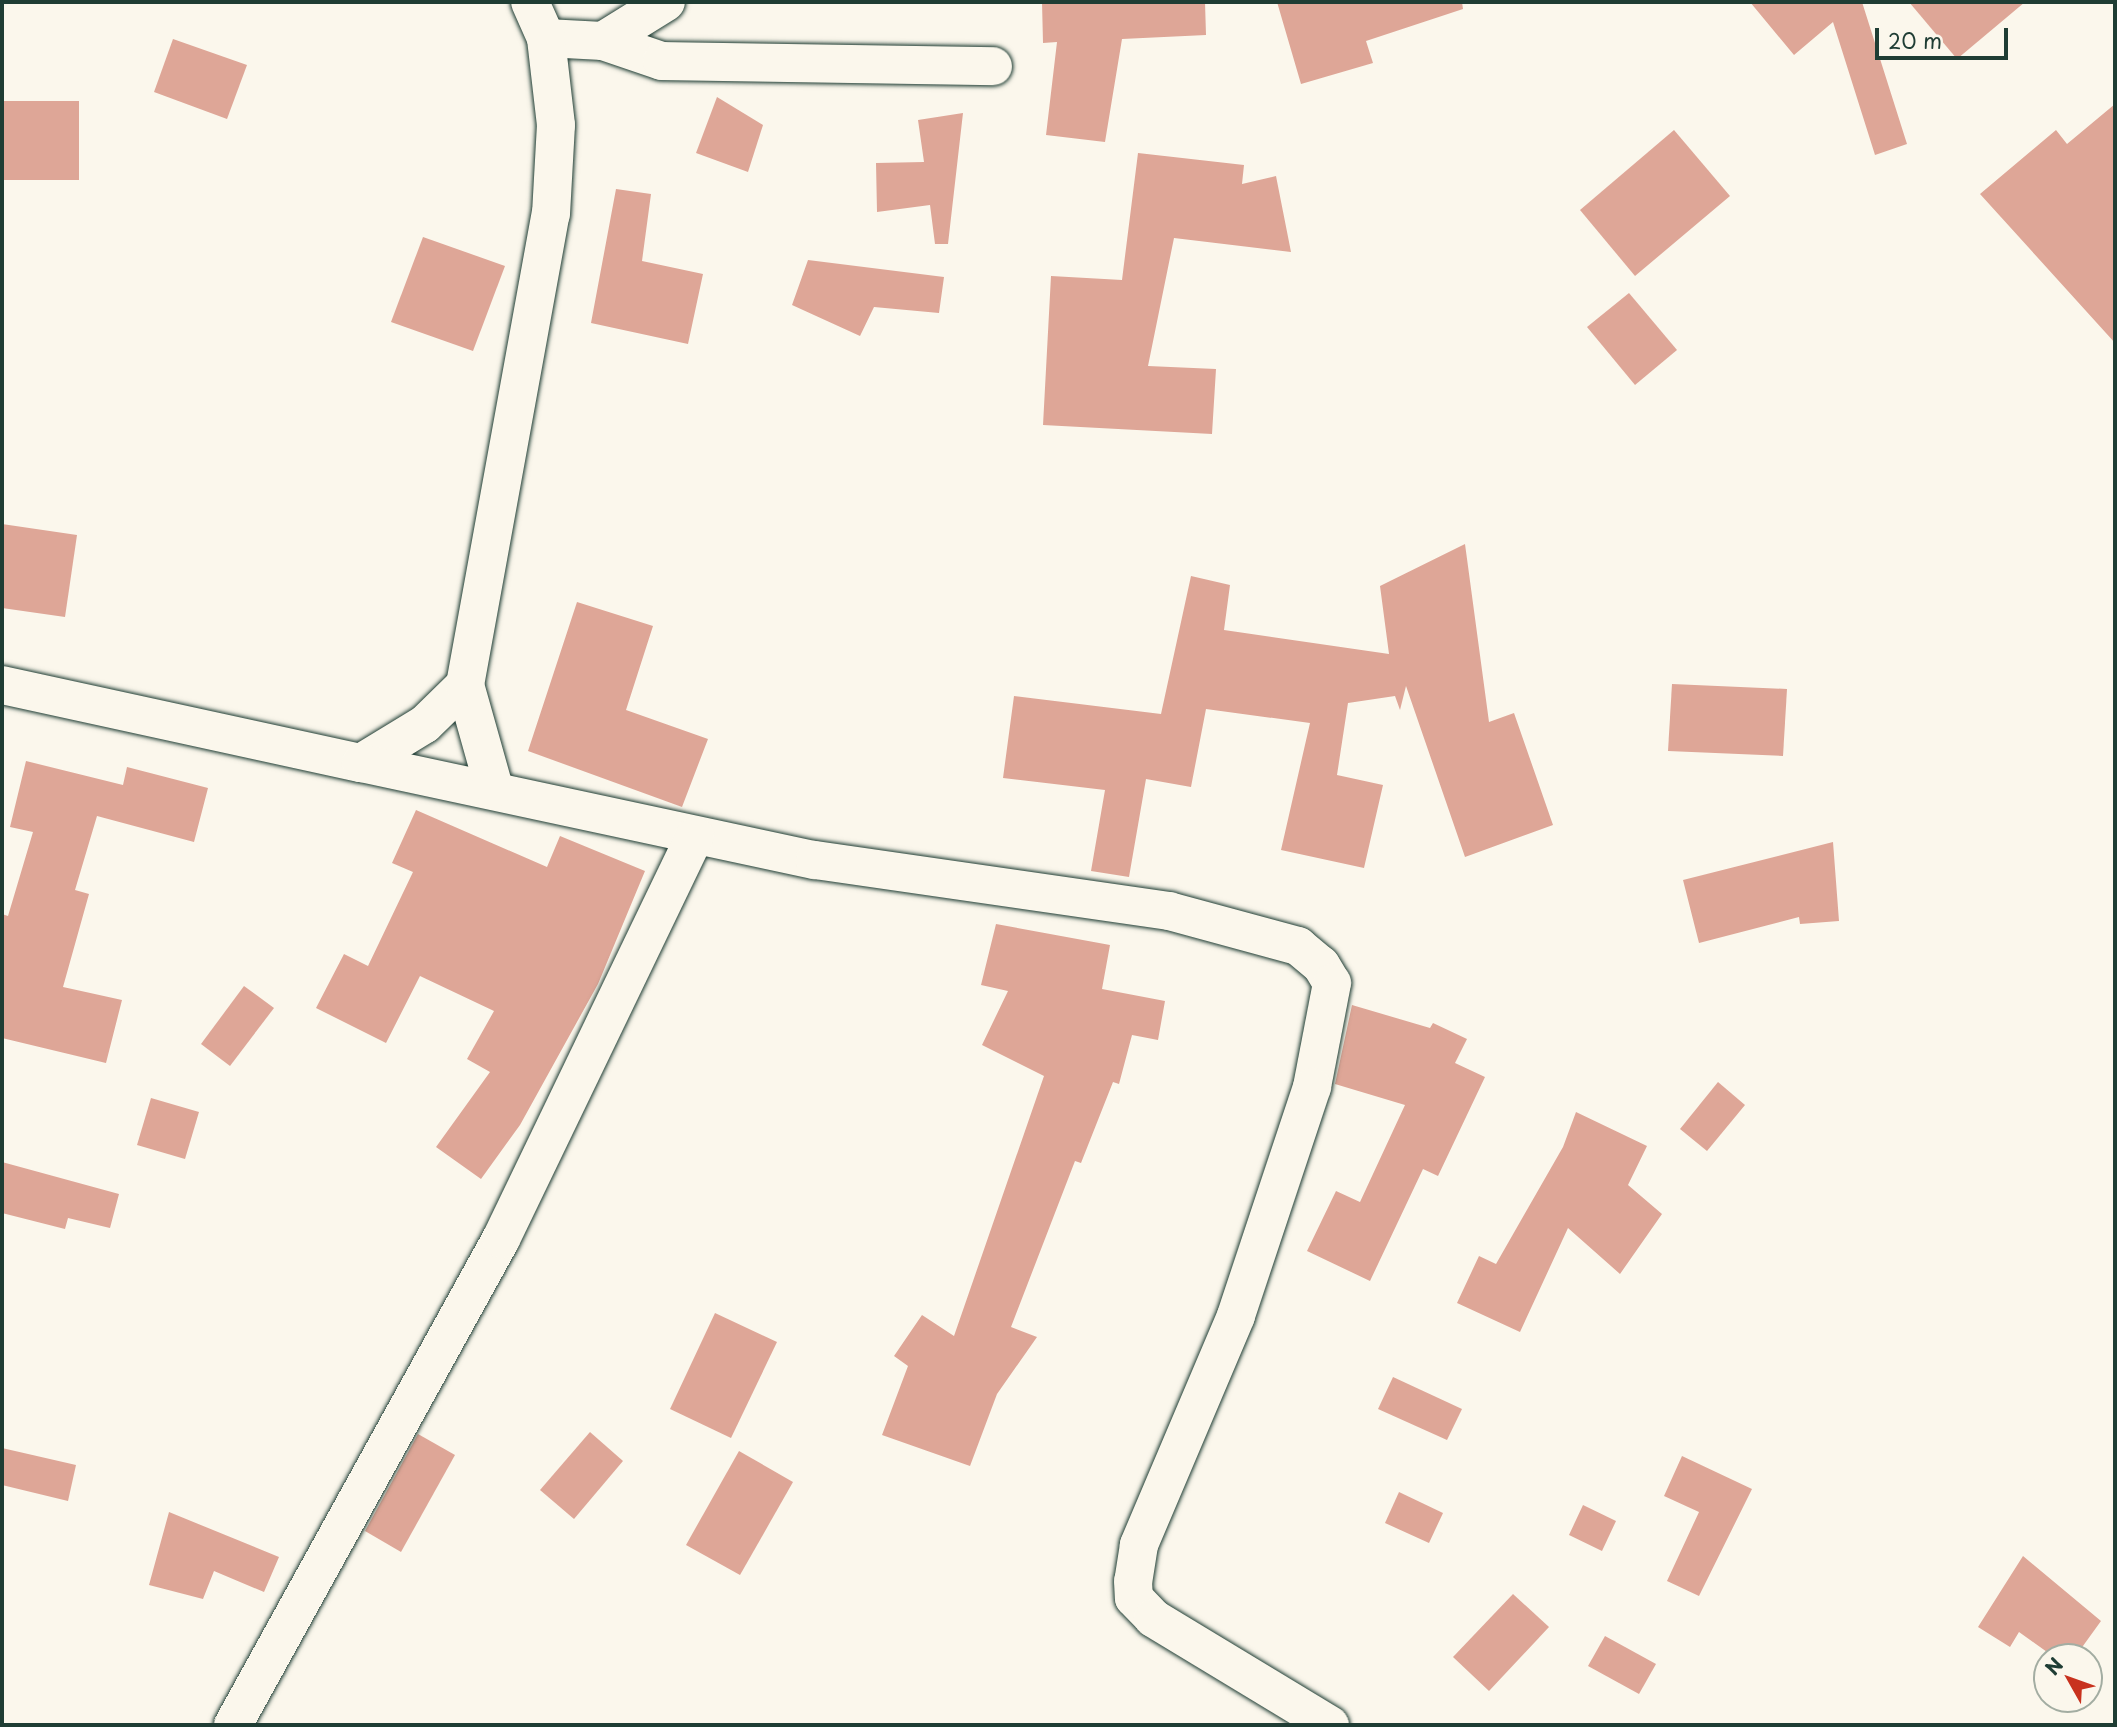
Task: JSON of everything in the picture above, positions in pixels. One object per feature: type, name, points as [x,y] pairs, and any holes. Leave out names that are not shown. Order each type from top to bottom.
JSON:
[{"type":"street","points":[[494,788],[465,685],[551,214],[556,125],[546,38],[530,2]]},
{"type":"street","points":[[603,41],[666,2]]},
{"type":"street","points":[[546,38],[603,41],[662,61],[993,66]]},
{"type":"street","points":[[2,685],[361,763],[494,788],[562,809],[695,836],[815,860],[1169,911],[1298,946],[1321,965],[1332,983],[1312,1087],[1236,1316],[1139,1545],[1133,1581],[1134,1598],[1153,1618],[1330,1725]]},
{"type":"street","points":[[361,763],[425,724],[465,685]]},
{"type":"street","points":[[233,1725],[501,1239],[695,836]]},
{"type":"building","points":[[1042,2],[1205,2],[1206,35],[1122,39],[1105,142],[1046,135],[1057,42],[1043,43]]},
{"type":"building","points":[[1277,2],[1462,2],[1463,9],[1366,41],[1373,63],[1301,84]]},
{"type":"building","points":[[1750,2],[1862,2],[1907,144],[1875,155],[1833,22],[1794,55]]},
{"type":"building","points":[[1909,2],[2025,2],[1957,59]]},
{"type":"building","points":[[173,39],[247,65],[227,119],[154,92]]},
{"type":"building","points":[[717,97],[763,125],[748,172],[696,153]]},
{"type":"building","points":[[2,101],[79,101],[79,180],[2,180]]},
{"type":"building","points":[[2115,104],[2115,343],[1980,194],[2056,130],[2067,144]]},
{"type":"building","points":[[963,113],[948,244],[935,244],[930,205],[877,212],[876,163],[924,162],[918,120]]},
{"type":"building","points":[[1674,130],[1730,196],[1635,276],[1580,210]]},
{"type":"building","points":[[1138,153],[1244,165],[1242,184],[1276,176],[1291,252],[1174,238],[1148,366],[1216,369],[1212,434],[1043,425],[1051,276],[1122,280]]},
{"type":"building","points":[[616,189],[651,194],[642,261],[703,274],[688,344],[591,323]]},
{"type":"building","points":[[423,237],[505,266],[473,351],[391,322]]},
{"type":"building","points":[[808,260],[944,277],[939,313],[874,307],[860,336],[792,305]]},
{"type":"building","points":[[1629,293],[1677,350],[1635,385],[1587,327]]},
{"type":"building","points":[[2,524],[77,535],[65,617],[2,608]]},
{"type":"building","points":[[1465,544],[1489,722],[1514,713],[1553,825],[1465,857],[1406,686],[1400,710],[1395,696],[1348,703],[1337,775],[1383,785],[1364,868],[1281,850],[1310,723],[1206,709],[1191,787],[1146,779],[1129,877],[1091,871],[1105,790],[1003,778],[1014,696],[1161,714],[1191,576],[1230,585],[1224,630],[1389,654],[1380,586]]},
{"type":"building","points":[[577,602],[653,626],[626,710],[708,739],[682,807],[528,751]]},
{"type":"building","points":[[1672,684],[1787,689],[1783,756],[1668,751]]},
{"type":"building","points":[[26,761],[123,785],[127,767],[208,788],[194,842],[97,816],[75,890],[89,894],[63,987],[122,1000],[106,1063],[2,1038],[2,914],[8,916],[33,832],[10,827]]},
{"type":"building","points":[[416,810],[547,867],[560,836],[645,871],[598,984],[520,1125],[481,1179],[436,1147],[490,1072],[467,1059],[494,1011],[420,976],[386,1043],[316,1008],[344,954],[368,966],[413,872],[392,863]]},
{"type":"building","points":[[1833,842],[1839,921],[1800,924],[1799,917],[1699,943],[1683,880]]},
{"type":"building","points":[[996,924],[1110,945],[1102,989],[1165,1001],[1158,1040],[1132,1035],[1119,1084],[1113,1082],[1081,1163],[1075,1161],[1011,1327],[1037,1337],[997,1394],[970,1466],[882,1435],[908,1366],[894,1356],[922,1315],[954,1336],[1044,1076],[982,1045],[1008,991],[981,985]]},
{"type":"building","points":[[244,986],[274,1008],[230,1066],[201,1044]]},
{"type":"building","points":[[1352,1005],[1430,1028],[1433,1023],[1467,1039],[1455,1063],[1485,1077],[1438,1176],[1423,1169],[1370,1281],[1307,1251],[1336,1191],[1360,1202],[1405,1105],[1335,1084]]},
{"type":"building","points":[[1718,1082],[1745,1105],[1707,1151],[1680,1129]]},
{"type":"building","points":[[151,1098],[199,1112],[185,1159],[137,1145]]},
{"type":"building","points":[[1576,1112],[1647,1146],[1628,1185],[1662,1214],[1620,1274],[1568,1228],[1520,1332],[1457,1303],[1479,1256],[1496,1264],[1563,1147]]},
{"type":"building","points":[[2,1162],[119,1194],[110,1228],[68,1218],[65,1229],[2,1213]]},
{"type":"building","points":[[715,1313],[777,1342],[731,1438],[670,1409]]},
{"type":"building","points":[[1393,1377],[1462,1409],[1447,1440],[1378,1409]]},
{"type":"building","points":[[590,1432],[623,1461],[574,1519],[540,1490]]},
{"type":"building","points":[[418,1434],[455,1455],[401,1552],[365,1531]]},
{"type":"building","points":[[2,1448],[76,1465],[68,1501],[2,1485]]},
{"type":"building","points":[[739,1451],[793,1482],[740,1575],[686,1545]]},
{"type":"building","points":[[1682,1456],[1752,1489],[1699,1596],[1667,1581],[1699,1512],[1664,1496]]},
{"type":"building","points":[[1399,1492],[1443,1513],[1429,1543],[1385,1523]]},
{"type":"building","points":[[1583,1505],[1616,1521],[1602,1551],[1569,1535]]},
{"type":"building","points":[[169,1512],[279,1557],[264,1592],[214,1571],[203,1599],[149,1585]]},
{"type":"building","points":[[2023,1556],[2101,1621],[2085,1643],[2034,1643],[2019,1632],[2010,1647],[1978,1627]]},
{"type":"building","points":[[1513,1594],[1549,1627],[1489,1691],[1453,1657]]},
{"type":"building","points":[[1605,1636],[1656,1664],[1639,1694],[1588,1666]]}]
